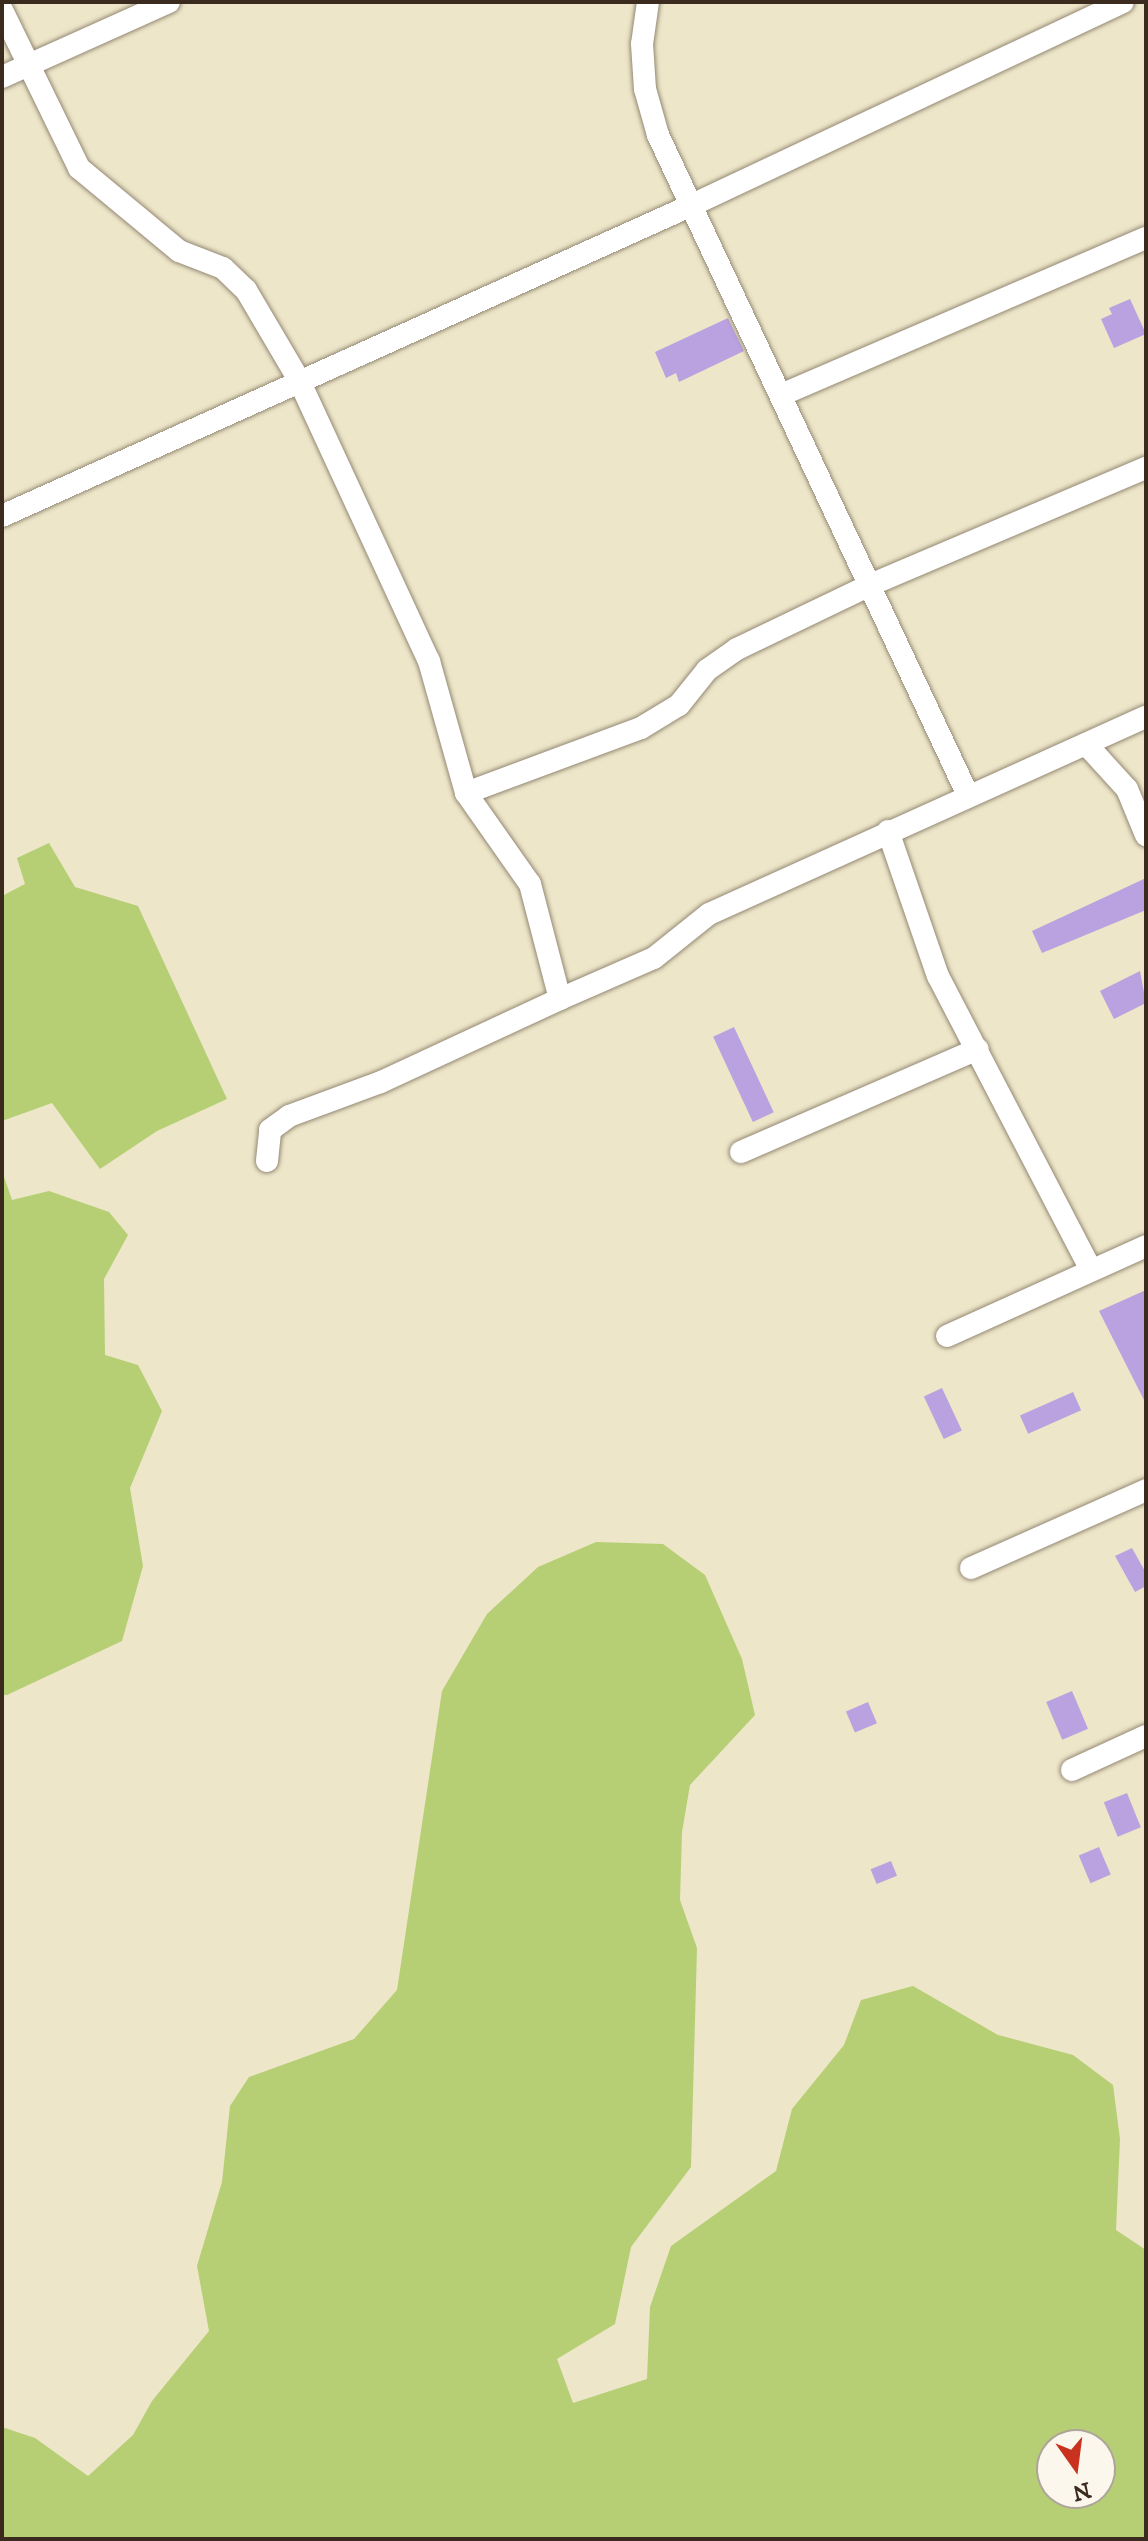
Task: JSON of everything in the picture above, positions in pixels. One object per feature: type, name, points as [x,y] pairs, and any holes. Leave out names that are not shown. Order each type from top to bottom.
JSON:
[{"type":"street","points":[[2,77],[29,68],[169,2]]},
{"type":"street","points":[[648,2],[642,44],[645,89],[658,135],[967,793]]},
{"type":"street","points":[[2,516],[692,205],[1123,2]]},
{"type":"street","points":[[2,10],[79,168],[179,251],[223,268],[246,290],[299,380],[429,661],[466,793],[530,884],[560,999]]},
{"type":"street","points":[[781,395],[1146,238]]},
{"type":"street","points":[[466,793],[641,728],[679,705],[707,670],[737,649],[870,585],[1146,468]]},
{"type":"street","points":[[267,1161],[270,1130],[289,1116],[381,1082],[654,958],[709,914],[967,793],[1146,717]]},
{"type":"street","points":[[1086,744],[1127,789],[1146,835]]},
{"type":"street","points":[[888,831],[938,976],[1091,1270]]},
{"type":"street","points":[[741,1152],[978,1049]]},
{"type":"street","points":[[947,1336],[1146,1246]]},
{"type":"street","points":[[971,1568],[1146,1490]]},
{"type":"street","points":[[1072,1770],[1146,1736]]},
{"type":"green space","points":[[49,843],[75,887],[138,906],[227,1099],[157,1131],[100,1169],[52,1103],[2,1121],[2,896],[25,884],[17,858]]},
{"type":"green space","points":[[2,1171],[12,1200],[49,1191],[109,1212],[128,1235],[104,1279],[105,1355],[138,1365],[162,1411],[130,1488],[143,1566],[122,1641],[7,1695],[2,1695]]},
{"type":"green space","points":[[596,1542],[663,1544],[705,1575],[742,1659],[755,1715],[690,1785],[682,1832],[680,1900],[697,1948],[691,2167],[631,2247],[615,2324],[557,2359],[573,2403],[647,2379],[650,2307],[671,2246],[776,2171],[792,2109],[844,2045],[861,2000],[913,1986],[998,2035],[1073,2055],[1113,2085],[1120,2139],[1116,2230],[1146,2250],[1146,2539],[2,2539],[2,2427],[35,2438],[88,2476],[133,2435],[152,2401],[209,2331],[197,2266],[222,2182],[230,2106],[249,2077],[354,2039],[397,1990],[442,1691],[487,1614],[538,1567]]},
{"type":"building","points":[[1130,299],[1146,334],[1114,348],[1101,319],[1112,314],[1109,308]]},
{"type":"building","points":[[728,318],[744,351],[679,382],[676,373],[666,378],[655,352]]},
{"type":"building","points":[[1146,878],[1146,910],[1042,953],[1032,931]]},
{"type":"building","points":[[1140,971],[1146,1003],[1114,1019],[1100,991]]},
{"type":"building","points":[[734,1027],[774,1112],[753,1122],[713,1037]]},
{"type":"building","points":[[1146,1290],[1146,1404],[1099,1311]]},
{"type":"building","points":[[942,1388],[962,1431],[944,1439],[924,1396]]},
{"type":"building","points":[[1073,1392],[1081,1410],[1028,1434],[1020,1416]]},
{"type":"building","points":[[1132,1548],[1146,1573],[1146,1586],[1135,1592],[1115,1556]]},
{"type":"building","points":[[1072,1691],[1088,1729],[1062,1740],[1046,1702]]},
{"type":"building","points":[[868,1702],[877,1723],[855,1733],[846,1711]]},
{"type":"building","points":[[1127,1793],[1141,1827],[1118,1837],[1104,1802]]},
{"type":"building","points":[[1099,1847],[1111,1875],[1090,1883],[1079,1856]]},
{"type":"building","points":[[891,1861],[897,1876],[877,1884],[871,1869]]}]
